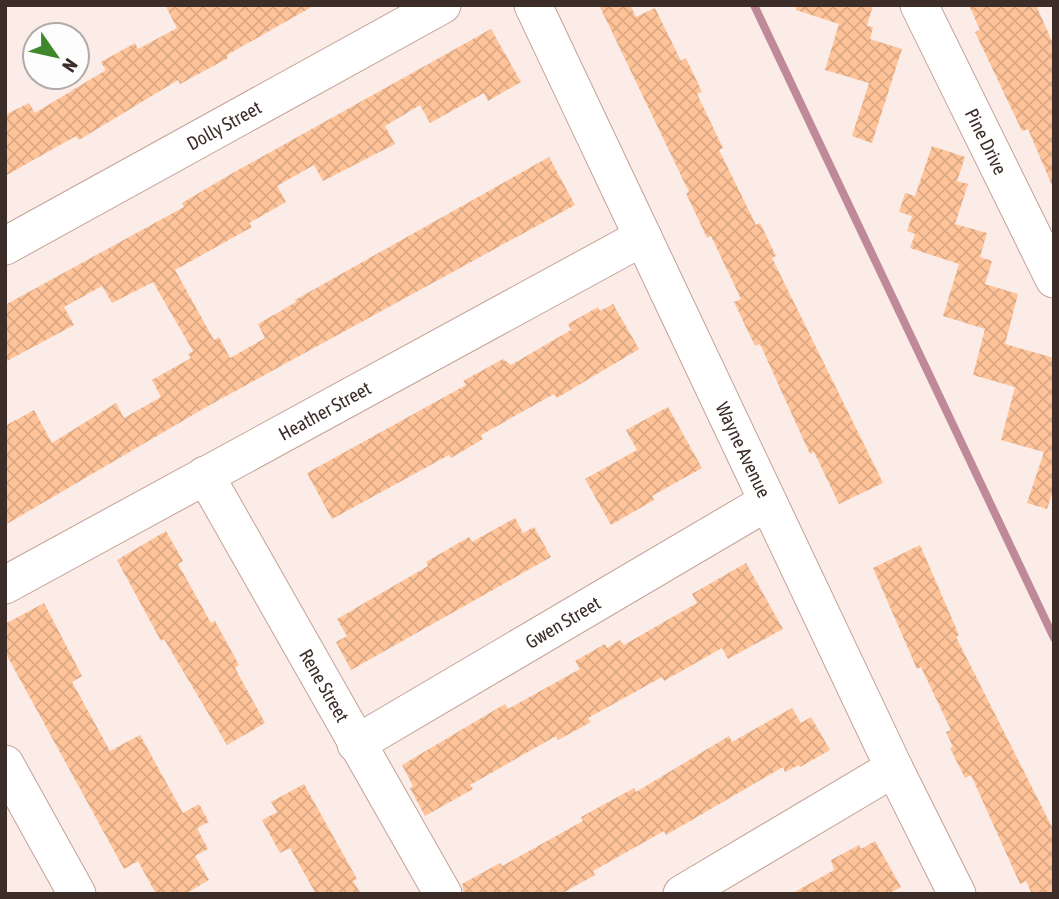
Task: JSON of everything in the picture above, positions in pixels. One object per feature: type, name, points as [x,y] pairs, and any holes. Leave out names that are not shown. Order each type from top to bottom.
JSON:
[{"type":"street","name":"Dolly Street","points":[[5,246],[442,5]]},
{"type":"street","name":"Wayne Avenue","points":[[533,5],[767,502],[957,894]]},
{"type":"street","name":"Pine Drive","points":[[919,5],[1054,279]]},
{"type":"street","name":"Heather Street","points":[[5,585],[643,237]]},
{"type":"street","name":"Rene Street","points":[[205,474],[443,894]]},
{"type":"street","name":"Gwen Street","points":[[356,744],[767,502]]},
{"type":"street","points":[[5,764],[77,894]]},
{"type":"street","points":[[682,894],[894,768]]},
{"type":"building","points":[[165,5],[315,5],[227,55],[228,58],[180,84],[178,80],[79,140],[76,136],[5,176],[5,115],[29,103],[35,113],[71,91],[91,91],[91,79],[106,70],[101,62],[135,43],[138,49],[177,28]]},
{"type":"building","points":[[599,5],[630,5],[636,17],[655,8],[681,61],[686,58],[702,92],[697,94],[723,148],[719,150],[756,225],[760,223],[776,256],[772,258],[883,483],[839,504],[814,452],[810,454],[760,344],[755,346],[734,302],[741,299],[711,236],[707,238],[686,193],[689,192]]},
{"type":"building","points":[[796,5],[873,5],[867,26],[873,27],[870,39],[902,49],[872,143],[852,136],[869,83],[825,70],[839,24],[796,10]]},
{"type":"building","points":[[969,5],[1036,5],[1054,46],[1054,190],[1028,129],[1022,131],[975,32],[980,30]]},
{"type":"building","points":[[491,29],[521,82],[488,101],[484,93],[430,123],[420,105],[385,126],[395,144],[323,181],[314,165],[277,186],[286,202],[249,223],[252,227],[175,270],[214,340],[219,337],[230,358],[265,338],[258,324],[296,302],[295,300],[549,157],[575,205],[208,406],[5,525],[5,426],[34,410],[52,443],[116,403],[124,418],[161,397],[152,380],[191,358],[188,354],[193,351],[153,282],[112,303],[102,286],[64,307],[74,325],[5,362],[5,305],[184,207],[182,203],[231,174]]},
{"type":"building","points":[[932,146],[965,157],[957,181],[968,184],[955,224],[987,233],[980,257],[992,261],[985,284],[1018,294],[1005,344],[1054,358],[1054,488],[1047,509],[1027,503],[1044,452],[1001,440],[1015,387],[973,375],[985,329],[943,316],[959,264],[910,248],[915,234],[907,231],[912,216],[899,212],[905,193],[915,196]]},
{"type":"building","points":[[613,304],[639,349],[557,398],[554,394],[481,435],[483,439],[451,458],[449,455],[332,519],[307,473],[466,385],[463,381],[503,359],[511,365],[571,330],[568,324],[598,307],[600,311]]},
{"type":"building","points":[[668,407],[702,468],[652,496],[654,500],[611,525],[585,479],[637,450],[626,430]]},
{"type":"building","points":[[515,518],[523,533],[534,527],[551,557],[351,670],[336,642],[347,636],[337,619],[428,566],[426,562],[469,537],[472,542]]},
{"type":"building","points":[[166,531],[183,561],[178,564],[211,623],[215,621],[239,665],[235,668],[265,723],[227,745],[164,639],[161,641],[117,560]]},
{"type":"building","points":[[920,545],[959,635],[956,637],[1054,831],[1054,894],[1032,894],[1026,881],[1020,884],[971,775],[965,778],[950,748],[953,747],[946,732],[951,730],[921,667],[917,669],[873,568]]},
{"type":"building","points":[[746,563],[783,629],[728,659],[722,648],[664,681],[662,677],[588,718],[591,722],[558,740],[556,736],[470,785],[473,789],[425,816],[410,788],[413,786],[402,765],[505,704],[508,709],[580,669],[575,661],[605,644],[607,648],[620,640],[624,645],[697,603],[692,594]]},
{"type":"building","points":[[44,603],[82,676],[72,682],[110,751],[140,735],[183,813],[199,804],[209,822],[197,828],[208,849],[195,856],[209,880],[185,894],[156,894],[138,861],[124,869],[5,652],[5,624]]},
{"type":"building","points":[[792,708],[801,723],[811,717],[830,750],[800,767],[799,765],[785,772],[783,767],[666,835],[664,831],[593,871],[595,875],[561,894],[464,894],[462,884],[500,863],[502,866],[583,821],[581,817],[634,788],[636,792],[729,736],[732,742]]},
{"type":"building","points":[[304,784],[357,879],[353,881],[361,894],[316,894],[290,848],[280,853],[262,820],[277,812],[271,802]]},
{"type":"building","points":[[875,841],[901,887],[888,894],[791,894],[834,870],[831,860],[859,845],[861,849]]},
{"type":"waterway","points":[[754,5],[1054,638]]}]
